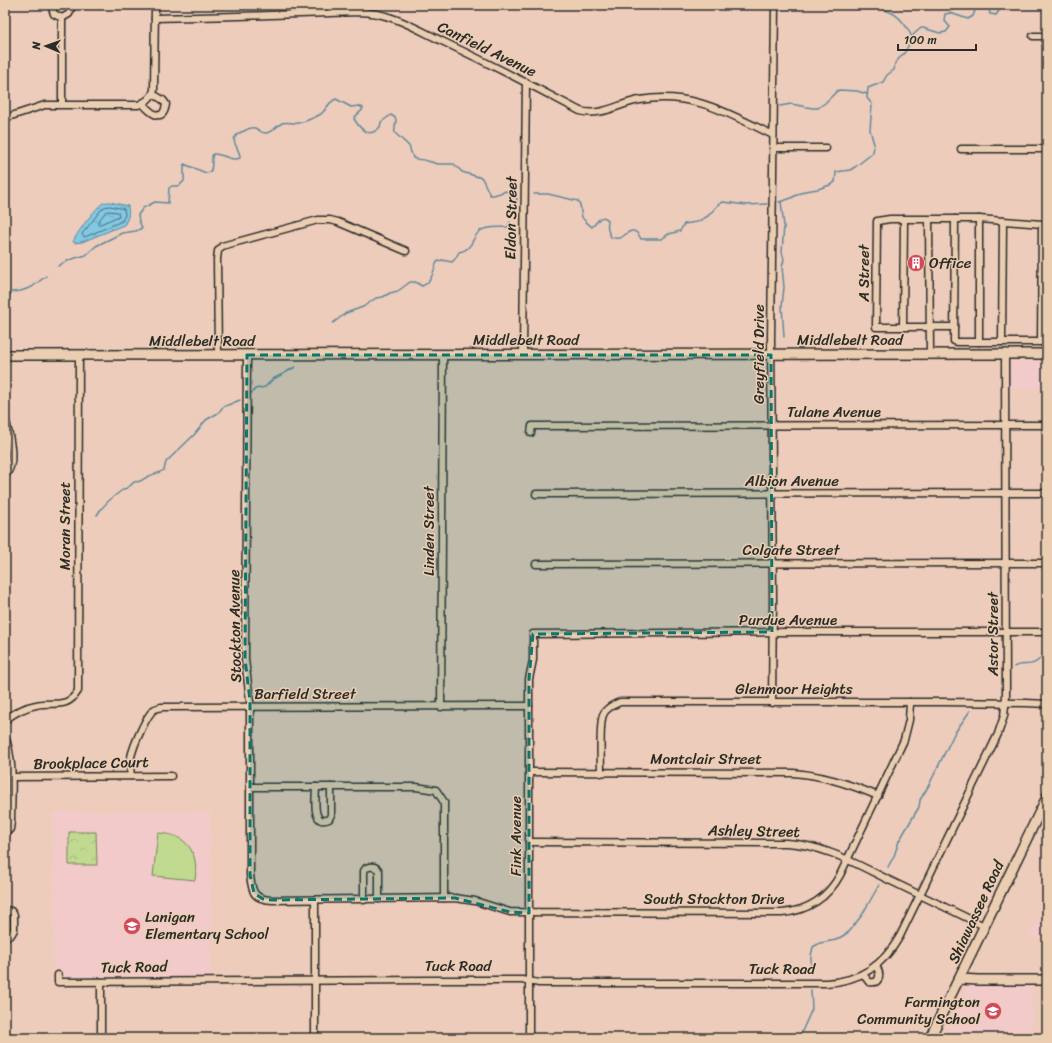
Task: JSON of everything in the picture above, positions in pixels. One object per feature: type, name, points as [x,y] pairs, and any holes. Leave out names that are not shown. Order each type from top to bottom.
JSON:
[{"type":"street","points":[[52,5],[54,14],[62,18]]},
{"type":"street","points":[[62,18],[69,14],[71,9],[70,5]]},
{"type":"street","points":[[5,118],[45,105],[138,104],[148,100],[153,94],[155,5]]},
{"type":"street","name":"Greyfield Drive","points":[[772,702],[771,355],[775,5]]},
{"type":"street","name":"Canfield Avenue","points":[[155,18],[359,12],[377,13],[401,22],[526,82],[580,111],[590,113],[606,111],[638,100],[669,98],[692,100],[714,106],[773,135]]},
{"type":"street","points":[[62,18],[62,104]]},
{"type":"street","points":[[1033,36],[1047,36]]},
{"type":"street","name":"Eldon Street","points":[[523,354],[526,82]]},
{"type":"street","points":[[142,103],[152,114],[157,116],[161,115],[165,110],[166,104],[163,100],[153,94]]},
{"type":"street","points":[[773,148],[826,148]]},
{"type":"street","points":[[961,149],[1047,148]]},
{"type":"street","points":[[903,327],[904,219],[929,220],[955,219],[979,219],[1042,224],[1045,233],[1044,342],[954,341],[955,219]]},
{"type":"street","name":"A Street","points":[[904,219],[877,221],[876,327],[954,327]]},
{"type":"street","points":[[979,219],[979,342]]},
{"type":"street","points":[[218,354],[217,260],[218,251],[222,246],[318,220],[330,220],[346,225],[406,251]]},
{"type":"street","points":[[929,220],[930,354]]},
{"type":"street","points":[[1002,342],[1003,221]]},
{"type":"street","name":"Stockton Avenue","points":[[247,354],[246,659],[250,707],[250,875],[252,889],[256,896]]},
{"type":"street","name":"Linden Street","points":[[441,707],[443,354]]},
{"type":"street","name":"Astor Street","points":[[920,895],[998,734],[1004,716],[1006,703],[1005,354]]},
{"type":"street","name":"Middlebelt Road","points":[[5,355],[1047,354]]},
{"type":"street","name":"Moran Street","points":[[5,720],[26,708],[37,704],[60,704],[69,701],[78,691],[79,355]]},
{"type":"street","points":[[5,416],[11,443],[10,467],[5,476]]},
{"type":"street","name":"Tulane Avenue","points":[[531,433],[532,426],[1047,424]]},
{"type":"street","name":"Albion Avenue","points":[[536,494],[1047,493]]},
{"type":"street","name":"Colgate Street","points":[[536,564],[1047,562]]},
{"type":"street","name":"Purdue Avenue","points":[[534,634],[1042,632]]},
{"type":"street","name":"Fink Avenue","points":[[529,1038],[529,679],[533,660],[534,634]]},
{"type":"street","name":"Glenmoor Heights","points":[[601,773],[602,716],[606,710],[620,702],[910,702],[1047,704]]},
{"type":"street","name":"South Stockton Drive","points":[[256,896],[263,899],[314,900],[444,898],[467,900],[510,912],[529,913],[782,913],[794,911],[808,906],[823,897],[837,881],[904,740],[909,720],[910,702]]},
{"type":"street","name":"Barfield Street","points":[[131,776],[130,766],[132,754],[145,722],[154,709],[161,707],[529,706]]},
{"type":"street","points":[[5,736],[10,749],[12,777],[11,822],[10,829],[5,834]]},
{"type":"street","name":"Montclair Street","points":[[529,772],[758,772],[807,774],[836,780],[878,796]]},
{"type":"street","name":"Brookplace Court","points":[[12,777],[171,776]]},
{"type":"street","points":[[250,787],[416,787],[436,790],[444,802],[444,898]]},
{"type":"street","points":[[316,787],[316,814],[321,821],[329,819],[331,815],[331,787]]},
{"type":"street","name":"Shiawassee Road","points":[[930,1038],[960,979],[984,926],[1047,797]]},
{"type":"street","name":"Ashley Street","points":[[529,842],[786,843],[816,847],[847,859],[984,926]]},
{"type":"street","points":[[364,900],[364,871],[366,868],[372,867],[379,871],[380,899]]},
{"type":"street","name":"Tuck Road","points":[[58,975],[58,982],[432,980],[529,981],[539,983],[826,983],[850,979],[863,974],[876,966],[890,952],[895,944],[920,895]]},
{"type":"street","points":[[314,900],[316,981],[315,1038]]},
{"type":"street","points":[[5,910],[13,913],[14,915],[14,930],[8,936],[5,936]]},
{"type":"street","points":[[863,974],[869,982],[875,983],[880,978],[876,966]]},
{"type":"street","points":[[960,979],[1047,980]]},
{"type":"street","points":[[101,982],[101,1038]]},
{"type":"highlighted area","points":[[247,355],[771,355],[772,632],[533,634],[529,679],[529,913],[510,912],[455,898],[272,900],[263,899],[254,893],[250,875],[250,701],[245,659]]},
{"type":"shaded area","points":[[1010,362],[1047,362],[1047,389],[1010,388]]},
{"type":"shaded area","name":"Lanigan Elementary School","points":[[53,812],[210,812],[211,978],[54,977]]},
{"type":"shaded area","points":[[1047,899],[1047,938],[1028,938]]},
{"type":"shaded area","name":"Farmington Community School","points":[[968,983],[1032,984],[1032,1038],[942,1038]]},
{"type":"green space","points":[[69,832],[96,832],[97,865],[69,865]]},
{"type":"green space","points":[[158,833],[177,837],[189,846],[195,861],[195,880],[153,876]]},
{"type":"water","points":[[110,202],[128,206],[128,216],[124,225],[82,242],[73,242],[96,209],[103,203]]},
{"type":"waterway","points":[[868,5],[883,9],[900,18],[912,37]]},
{"type":"waterway","points":[[779,202],[805,191],[830,185],[835,182],[836,172],[850,170],[873,153],[874,144],[870,130],[872,104],[867,98],[868,88],[883,82],[887,75],[894,70],[895,63],[905,52],[914,34],[921,28],[940,33],[946,32],[950,27],[944,20],[945,14],[950,13],[968,19],[973,16],[977,5]]},
{"type":"waterway","points":[[988,5],[990,14],[996,15],[1003,5]]},
{"type":"waterway","points":[[780,106],[791,104],[818,108],[839,90],[857,91],[867,94]]},
{"type":"waterway","points":[[58,266],[69,260],[86,255],[96,246],[122,233],[136,231],[142,228],[138,215],[143,208],[155,202],[168,203],[169,188],[172,186],[179,186],[184,181],[184,164],[206,173],[210,172],[213,154],[233,159],[240,158],[234,141],[234,138],[238,134],[252,128],[266,133],[282,123],[298,123],[307,121],[321,114],[331,102],[336,99],[351,107],[359,106],[363,108],[354,119],[362,130],[369,133],[376,131],[380,127],[381,122],[391,115],[394,117],[396,119],[395,133],[409,146],[413,158],[438,164],[454,164],[462,172],[482,178],[490,195],[506,191],[516,196]]},
{"type":"waterway","points":[[534,194],[548,194],[578,201],[582,217],[585,221],[592,227],[599,219],[603,217],[606,218],[608,220],[607,225],[611,237],[617,238],[620,238],[630,231],[635,231],[641,239],[661,239],[669,234],[680,231],[684,224],[697,222],[708,216],[718,205],[723,202],[746,205],[767,204]]},
{"type":"waterway","points":[[511,215],[517,199],[515,196]]},
{"type":"waterway","points":[[781,202],[784,226],[782,252],[784,260],[782,267],[784,287],[782,306],[784,337]]},
{"type":"waterway","points":[[333,323],[346,313],[363,307],[376,298],[398,291],[410,282],[415,282],[422,286],[428,282],[432,276],[437,262],[442,260],[452,262],[459,252],[467,249],[480,231],[483,229],[508,227],[510,222]]},
{"type":"waterway","points":[[5,306],[8,297],[12,292],[21,291],[32,287],[46,276]]},
{"type":"waterway","points":[[252,393],[255,389],[265,387],[273,379],[295,367]]},
{"type":"waterway","points":[[97,515],[111,499],[134,482],[140,481],[164,470],[166,462],[194,435],[206,420],[218,413],[223,407],[240,400]]},
{"type":"waterway","points":[[1014,667],[1036,662],[1041,658],[1047,649]]},
{"type":"waterway","points":[[888,867],[894,856],[899,841],[919,807],[920,800],[954,734],[970,711]]},
{"type":"waterway","points":[[811,973],[811,956],[813,947],[820,943],[836,940],[849,932],[862,915],[879,885]]},
{"type":"waterway","points":[[799,1038],[812,1009],[811,990]]},
{"type":"place","name":"Office","points":[[916,263]]},
{"type":"place","name":"Lanigan Elementary School","points":[[132,926]]},
{"type":"place","name":"Farmington Community School","points":[[993,1011]]}]
